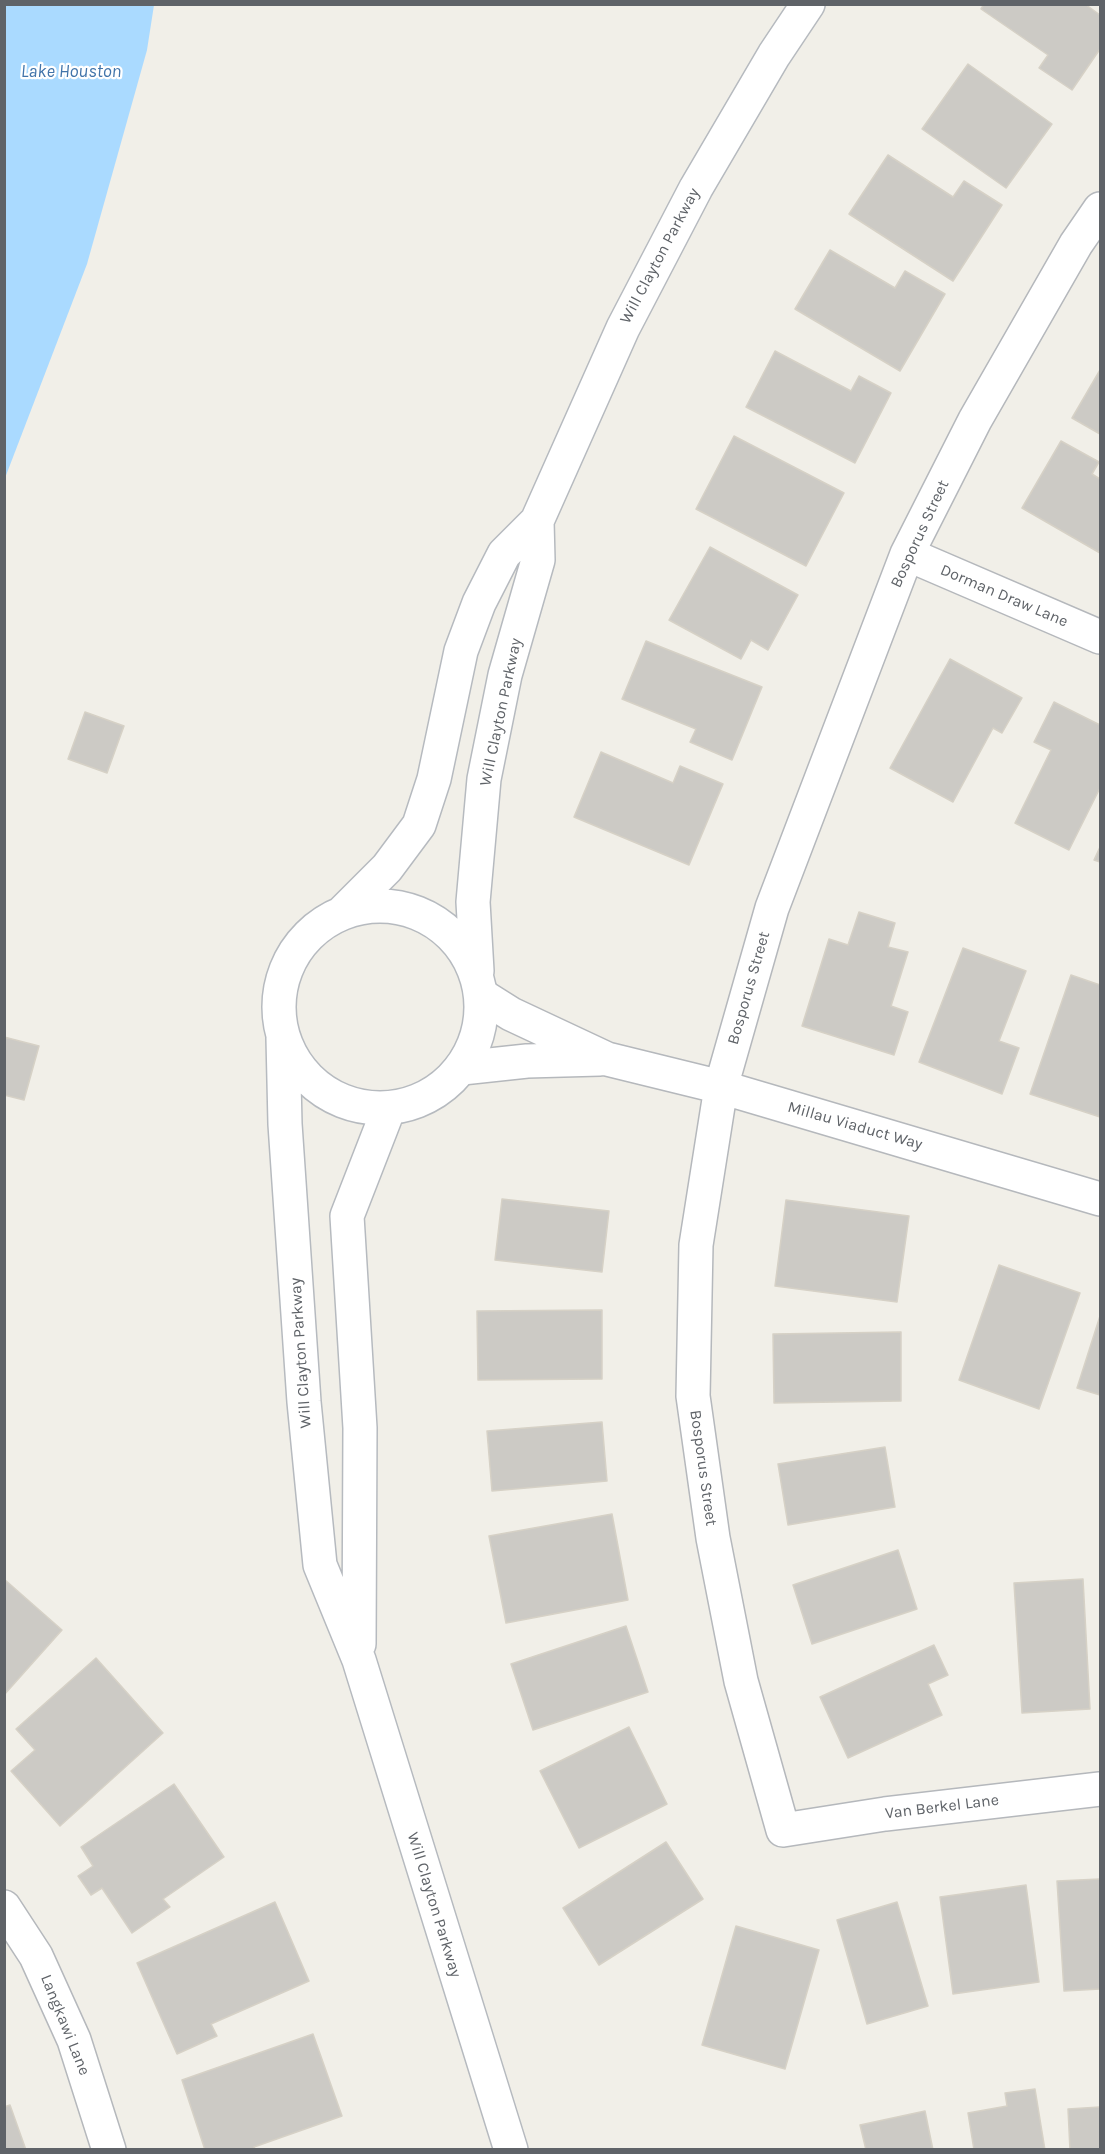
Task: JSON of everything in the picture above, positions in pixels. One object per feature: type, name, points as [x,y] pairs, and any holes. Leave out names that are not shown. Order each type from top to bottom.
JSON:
[{"type":"street","name":"Will Clayton Parkway","points":[[342,913],[387,868],[419,825],[434,779],[461,651],[479,603],[504,554],[537,521],[623,328],[675,228],[774,55],[808,4]]},
{"type":"street","name":"Bosporus Street","points":[[783,1830],[741,1681],[713,1538],[693,1396],[696,1245],[721,1087],[772,908],[907,554],[975,420],[1076,244],[1101,209]]},
{"type":"street","name":"Will Clayton Parkway","points":[[481,986],[473,902],[484,779],[505,675],[538,560],[537,521]]},
{"type":"street","name":"Dorman Draw Lane","points":[[907,554],[1101,637]]},
{"type":"street","points":[[389,906],[422,915],[446,930],[465,951],[481,986],[477,1038],[462,1068],[438,1092],[406,1106],[389,1108],[343,1102],[317,1088],[296,1065],[283,1038],[279,1008],[283,978],[298,947],[324,924],[342,913],[389,906]]},
{"type":"street","name":"Millau Viaduct Way","points":[[481,986],[511,1014],[607,1059],[721,1087],[1101,1199]]},
{"type":"street","name":"Will Clayton Parkway","points":[[283,1038],[285,1124],[304,1402],[320,1565],[359,1660],[511,2150]]},
{"type":"street","name":"Millau Viaduct Way","points":[[462,1068],[527,1061],[607,1059]]},
{"type":"street","name":"Will Clayton Parkway","points":[[359,1660],[360,1428],[347,1216],[389,1108]]},
{"type":"street","name":"Van Berkel Lane","points":[[783,1830],[885,1814],[1101,1789]]},
{"type":"street","name":"Langkawi Lane","points":[[4,1907],[36,1956],[74,2040],[109,2150]]},
{"type":"water","name":"Lake Houston","points":[[5,4],[154,5],[147,50],[87,264],[5,478]]},
{"type":"building","points":[[984,4],[1085,4],[1100,15],[1100,49],[1072,90],[1039,68],[1048,55],[981,9]]},
{"type":"building","points":[[968,64],[1052,124],[1006,188],[922,129]]},
{"type":"building","points":[[888,155],[953,197],[964,181],[1002,205],[953,281],[849,214]]},
{"type":"building","points":[[830,250],[895,288],[905,271],[945,294],[900,371],[795,309]]},
{"type":"building","points":[[775,351],[851,391],[859,376],[891,393],[855,463],[746,407]]},
{"type":"building","points":[[1100,370],[1100,434],[1072,418]]},
{"type":"building","points":[[734,436],[844,493],[806,566],[696,509]]},
{"type":"building","points":[[1061,441],[1099,462],[1092,474],[1100,479],[1100,553],[1022,508]]},
{"type":"building","points":[[710,547],[798,595],[768,650],[751,640],[741,659],[669,620]]},
{"type":"building","points":[[646,641],[762,687],[732,760],[690,742],[696,729],[622,699]]},
{"type":"building","points":[[950,659],[1022,698],[1002,733],[993,728],[953,802],[890,768]]},
{"type":"building","points":[[1054,702],[1100,725],[1100,788],[1069,850],[1015,823],[1051,750],[1034,742]]},
{"type":"building","points":[[85,712],[124,726],[107,773],[68,759]]},
{"type":"building","points":[[601,752],[673,783],[680,766],[723,784],[689,865],[574,817]]},
{"type":"building","points":[[1100,847],[1100,862],[1094,860]]},
{"type":"building","points":[[859,912],[895,923],[888,947],[908,952],[891,1006],[908,1012],[894,1055],[802,1026],[829,939],[848,945]]},
{"type":"building","points":[[963,948],[1026,971],[999,1041],[1019,1048],[1002,1094],[919,1062]]},
{"type":"building","points":[[1071,975],[1100,985],[1100,1117],[1030,1094]]},
{"type":"building","points":[[4,1037],[39,1046],[24,1100],[4,1095]]},
{"type":"building","points":[[502,1199],[609,1211],[602,1272],[495,1260]]},
{"type":"building","points":[[786,1200],[909,1216],[897,1302],[775,1286]]},
{"type":"building","points":[[999,1265],[1080,1293],[1039,1409],[959,1380]]},
{"type":"building","points":[[602,1310],[602,1379],[478,1380],[477,1311]]},
{"type":"building","points":[[1100,1316],[1100,1395],[1077,1388]]},
{"type":"building","points":[[901,1332],[901,1401],[774,1403],[773,1334]]},
{"type":"building","points":[[602,1422],[607,1481],[492,1491],[487,1431]]},
{"type":"building","points":[[885,1447],[895,1507],[788,1525],[778,1464]]},
{"type":"building","points":[[612,1514],[628,1600],[506,1623],[489,1536]]},
{"type":"building","points":[[898,1550],[917,1609],[812,1644],[793,1585]]},
{"type":"building","points":[[4,1579],[62,1630],[4,1695]]},
{"type":"building","points":[[1083,1579],[1090,1709],[1022,1713],[1014,1583]]},
{"type":"building","points":[[626,1626],[648,1692],[533,1730],[511,1664]]},
{"type":"building","points":[[934,1645],[948,1675],[928,1684],[942,1715],[848,1758],[820,1697]]},
{"type":"building","points":[[96,1658],[163,1733],[60,1826],[11,1771],[35,1750],[16,1729]]},
{"type":"building","points":[[629,1727],[667,1804],[579,1848],[540,1771]]},
{"type":"building","points":[[174,1784],[224,1857],[163,1899],[170,1907],[132,1933],[102,1888],[91,1895],[78,1876],[93,1866],[81,1847]]},
{"type":"building","points":[[666,1842],[703,1899],[599,1965],[563,1908]]},
{"type":"building","points":[[1100,1879],[1100,1989],[1064,1991],[1057,1881]]},
{"type":"building","points":[[1026,1885],[1039,1982],[953,1994],[940,1897]]},
{"type":"building","points":[[275,1902],[309,1981],[211,2024],[217,2036],[177,2054],[137,1963]]},
{"type":"building","points":[[897,1902],[928,2006],[867,2024],[837,1920]]},
{"type":"building","points":[[736,1926],[819,1950],[785,2069],[702,2045]]},
{"type":"building","points":[[313,2034],[342,2116],[254,2147],[255,2150],[205,2150],[182,2080]]},
{"type":"building","points":[[1035,2089],[1045,2150],[974,2150],[968,2113],[1007,2106],[1005,2093]]},
{"type":"building","points":[[10,2105],[26,2150],[4,2150],[4,2107]]},
{"type":"building","points":[[1100,2107],[1100,2150],[1070,2150],[1068,2109]]},
{"type":"building","points":[[925,2111],[933,2150],[866,2150],[860,2125]]}]
